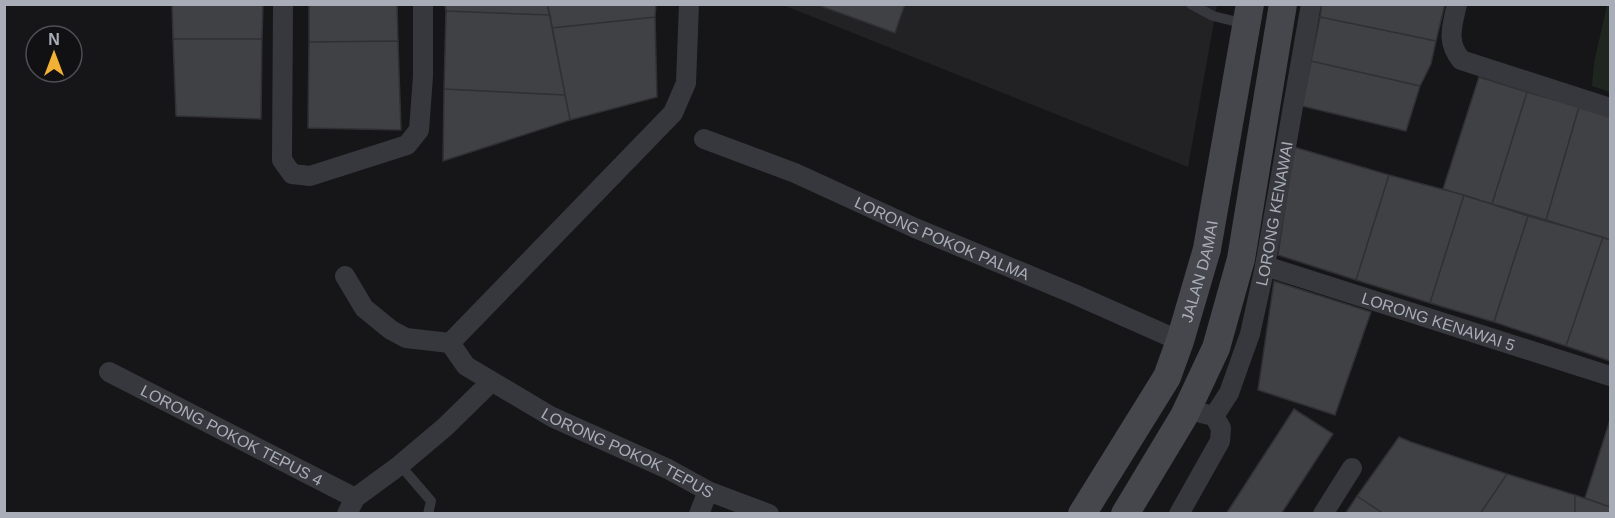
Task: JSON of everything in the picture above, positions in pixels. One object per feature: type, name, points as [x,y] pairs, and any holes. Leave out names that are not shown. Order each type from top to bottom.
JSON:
[{"type":"main road","points":[[1125,513],[1184,416],[1216,348],[1241,259],[1283,4]]},
{"type":"main road","name":"JALAN DAMAI","points":[[1082,513],[1167,376],[1180,341],[1207,249],[1248,14]]},
{"type":"street","points":[[283,4],[282,160],[292,174],[310,176],[407,146],[419,130],[423,76],[423,4]]},
{"type":"street","points":[[345,276],[364,308],[391,330],[406,338],[450,343],[673,113],[686,83],[689,4]]},
{"type":"street","name":"LORONG KENAWAI","points":[[1214,416],[1229,393],[1250,334],[1265,267],[1311,4]]},
{"type":"street","points":[[1457,4],[1452,31],[1453,49],[1461,60],[1611,108]]},
{"type":"street","name":"LORONG POKOK PALMA","points":[[704,139],[795,173],[915,228],[1180,341]]},
{"type":"street","name":"LORONG KENAWAI 5","points":[[1265,267],[1611,375]]},
{"type":"street","name":"LORONG POKOK TEPUS","points":[[450,343],[466,366],[552,417],[658,464],[708,491],[769,513]]},
{"type":"street","name":"LORONG POKOK TEPUS 4","points":[[109,372],[351,506]]},
{"type":"street","points":[[351,506],[445,427],[491,382]]},
{"type":"street","points":[[1179,513],[1220,441],[1221,428],[1214,416],[1201,413],[1184,416]]},
{"type":"street","points":[[1323,513],[1352,468]]},
{"type":"street","points":[[699,513],[708,491]]},
{"type":"lane","points":[[1191,4],[1213,16],[1248,14]]},
{"type":"lane","points":[[400,465],[431,501],[428,513]]},
{"type":"shaded area","points":[[783,5],[1217,5],[1188,167]]},
{"type":"shaded area","points":[[1607,5],[1610,5],[1610,92],[1592,86],[1594,63]]},
{"type":"building","points":[[172,4],[263,4],[262,39],[173,39]]},
{"type":"building","points":[[309,4],[397,4],[398,41],[309,42]]},
{"type":"building","points":[[445,4],[547,4],[550,15],[446,11]]},
{"type":"building","points":[[547,4],[656,4],[655,17],[552,28]]},
{"type":"building","points":[[815,4],[905,4],[895,33]]},
{"type":"building","points":[[1322,4],[1445,4],[1436,41],[1320,17]]},
{"type":"building","points":[[446,11],[550,15],[565,95],[444,89]]},
{"type":"building","points":[[655,17],[657,97],[570,120],[552,28]]},
{"type":"building","points":[[1320,17],[1436,41],[1431,64],[1420,86],[1311,61]]},
{"type":"building","points":[[173,39],[262,39],[261,119],[176,116]]},
{"type":"building","points":[[398,41],[401,130],[308,128],[309,42]]},
{"type":"building","points":[[1311,61],[1420,86],[1406,131],[1302,106]]},
{"type":"building","points":[[1479,77],[1527,92],[1492,204],[1443,189]]},
{"type":"building","points":[[444,89],[565,95],[570,120],[443,161]]},
{"type":"building","points":[[1527,92],[1579,107],[1546,220],[1492,204]]},
{"type":"building","points":[[1579,107],[1610,116],[1610,240],[1546,220]]},
{"type":"building","points":[[1294,147],[1389,175],[1356,280],[1278,255]]},
{"type":"building","points":[[1389,175],[1464,195],[1430,303],[1356,280]]},
{"type":"building","points":[[1464,195],[1528,216],[1494,322],[1430,303]]},
{"type":"building","points":[[1528,216],[1603,237],[1566,346],[1494,322]]},
{"type":"building","points":[[1603,237],[1610,240],[1610,361],[1566,346]]},
{"type":"building","points":[[1274,281],[1371,312],[1335,415],[1258,390]]},
{"type":"building","points":[[1294,409],[1333,434],[1281,514],[1226,514]]},
{"type":"building","points":[[1610,420],[1610,507],[1585,498]]},
{"type":"building","points":[[1399,437],[1507,474],[1480,514],[1384,514],[1357,496]]},
{"type":"building","points":[[1507,474],[1575,495],[1575,514],[1480,514]]},
{"type":"building","points":[[1575,495],[1610,507],[1610,514],[1575,514]]},
{"type":"building","points":[[1357,496],[1384,514],[1345,514]]}]
